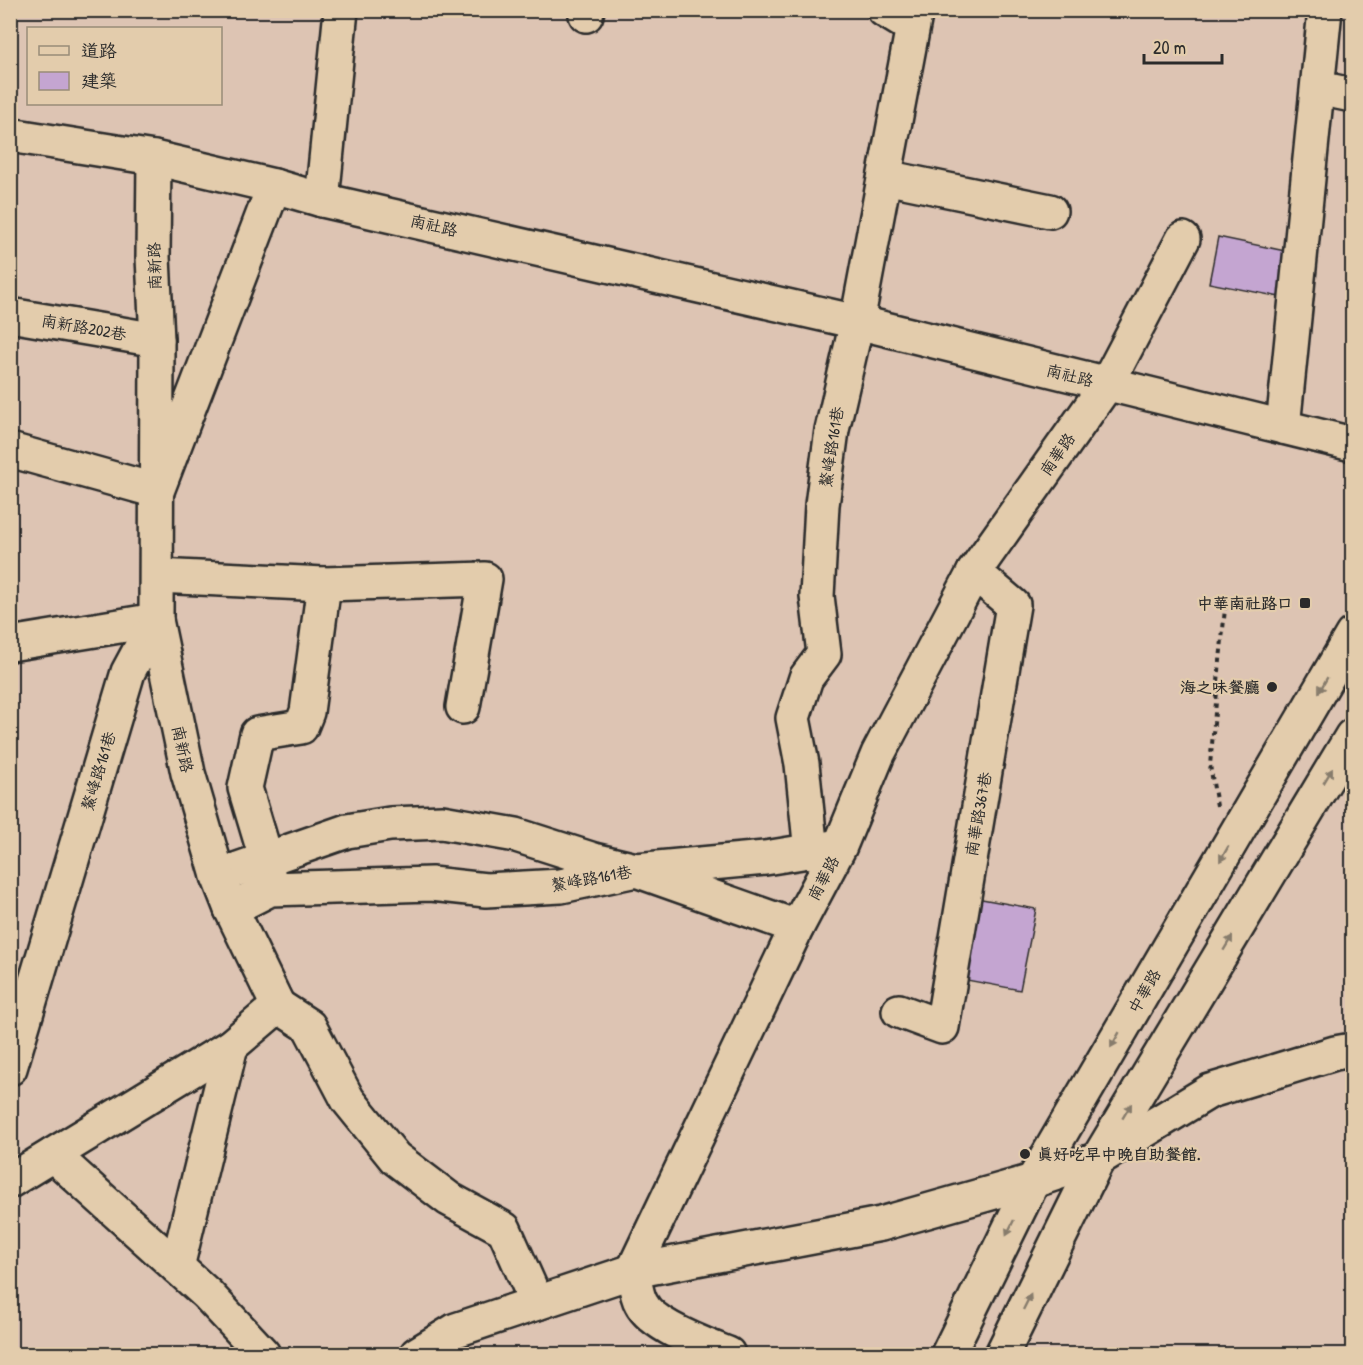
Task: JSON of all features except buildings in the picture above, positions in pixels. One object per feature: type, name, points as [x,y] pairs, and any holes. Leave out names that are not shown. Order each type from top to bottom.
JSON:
[{"type":"street","points":[[322,200],[341,10]]},
{"type":"street","points":[[857,322],[914,19],[884,10]]},
{"type":"street","points":[[1283,427],[1325,10]]},
{"type":"street","points":[[1318,88],[1353,95]]},
{"type":"street","name":"南社路","points":[[10,135],[154,158],[274,186],[322,200],[857,322],[1353,444]]},
{"type":"street","name":"南新路","points":[[154,158],[153,257],[157,340],[156,620],[188,773],[218,876],[231,909],[278,1006]]},
{"type":"street","points":[[885,177],[1050,211]]},
{"type":"street","points":[[10,450],[157,491],[274,186]]},
{"type":"street","name":"南華路","points":[[633,1271],[797,927],[826,849],[974,572],[1107,384],[1184,239]]},
{"type":"street","name":"南新路202巷","points":[[10,315],[157,340]]},
{"type":"street","name":"鰲峰路161巷","points":[[231,909],[268,873],[486,890],[561,886],[636,870],[826,849],[802,764],[793,718],[806,678],[824,654],[817,596],[822,505],[832,430],[857,322]]},
{"type":"street","name":"南華路367巷","points":[[899,1011],[942,1027],[1013,605],[974,572]]},
{"type":"street","points":[[157,576],[324,585],[485,579],[463,707]]},
{"type":"street","points":[[268,873],[245,789],[247,778],[257,734],[302,727],[307,712],[324,585]]},
{"type":"street","points":[[10,644],[156,620]]},
{"type":"street","name":"鰲峰路161巷","points":[[10,1068],[128,672],[156,620]]},
{"type":"street","name":"中華路","points":[[948,1354],[1033,1181],[1353,635]]},
{"type":"street","points":[[1002,1354],[1098,1159],[1353,736]]},
{"type":"street","points":[[218,876],[268,873],[347,831],[390,824],[442,822],[516,835],[594,860],[636,870],[797,927]]},
{"type":"street","points":[[10,1181],[231,1046],[278,1006],[309,1026],[348,1100],[395,1158],[449,1199],[504,1228],[537,1303]]},
{"type":"street","points":[[177,1267],[231,1046]]},
{"type":"street","points":[[417,1354],[456,1330],[633,1271],[882,1224],[1033,1181],[1098,1159],[1210,1091],[1335,1053],[1353,1050]]},
{"type":"street","points":[[53,1155],[207,1294],[263,1354]]},
{"type":"street","points":[[633,1271],[641,1304],[656,1320],[679,1333],[728,1354]]},
{"type":"path","points":[[1217,809],[1210,765],[1226,598]]},
{"type":"place","name":"中華南社路口","points":[[1305,603]]},
{"type":"place","name":"海之味餐廳","points":[[1272,687]]},
{"type":"place","name":"真好吃早中晚自助餐館.","points":[[1025,1154]]}]
